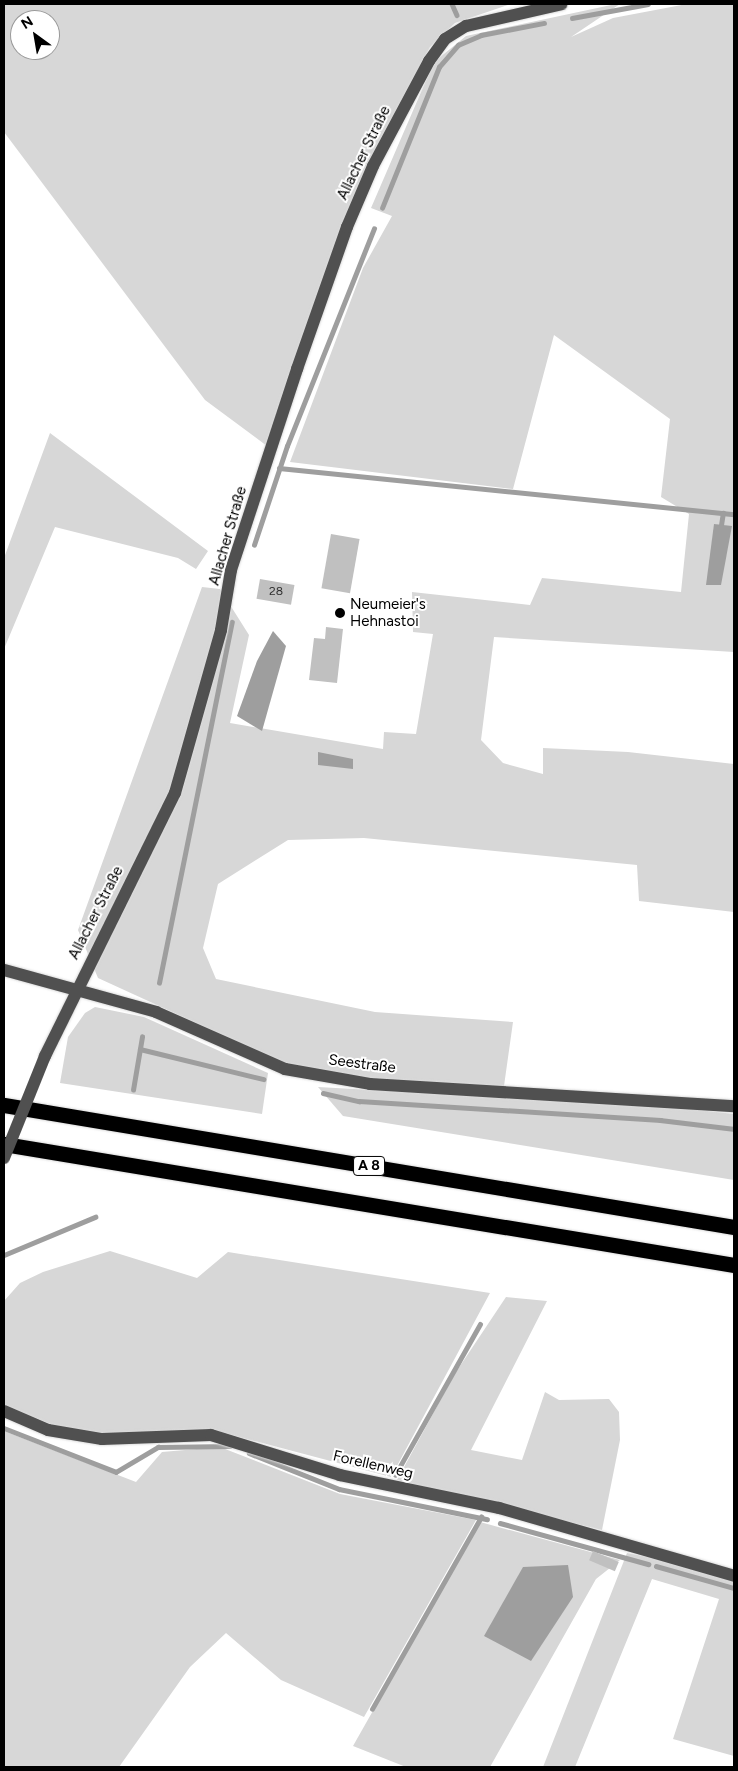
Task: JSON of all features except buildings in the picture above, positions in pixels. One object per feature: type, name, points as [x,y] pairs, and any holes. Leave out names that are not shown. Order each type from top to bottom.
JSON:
[{"type":"highway","name":"A 8","points":[[4,1105],[734,1227]]},
{"type":"highway","points":[[4,1144],[734,1265]]},
{"type":"street","name":"Allacher Straße","points":[[4,1158],[45,1056],[76,989],[175,794],[221,630],[232,570],[300,360],[347,227],[373,166],[428,61],[445,39],[466,26],[560,4]]},
{"type":"street","name":"Seestraße","points":[[4,970],[156,1012],[285,1069],[370,1084],[734,1106]]},
{"type":"street","name":"Forellenweg","points":[[4,1411],[48,1430],[102,1439],[211,1435],[340,1476],[500,1508],[734,1576]]},
{"type":"shaded area","points":[[4,4],[511,4],[455,23],[430,47],[384,133],[267,446],[205,400],[4,132]]},
{"type":"shaded area","points":[[620,4],[571,37],[613,18],[687,4],[734,4],[734,652],[494,637],[481,740],[503,763],[543,774],[543,748],[628,752],[734,764],[734,912],[639,901],[637,865],[364,838],[288,840],[218,884],[203,948],[216,979],[375,1012],[513,1022],[504,1086],[371,1079],[288,1065],[98,978],[78,930],[202,587],[220,589],[249,635],[230,723],[383,749],[384,732],[416,734],[433,634],[413,632],[412,592],[530,605],[542,578],[681,592],[689,514],[661,497],[670,419],[554,335],[513,489],[290,462],[363,268],[392,216],[371,208],[434,62],[466,36]]},
{"type":"shaded area","points":[[50,433],[208,551],[196,569],[178,558],[55,527],[4,649],[4,558]]},
{"type":"shaded area","points":[[714,524],[732,526],[721,585],[706,585]]},
{"type":"shaded area","points":[[273,631],[286,646],[262,731],[237,716],[257,661]]},
{"type":"shaded area","points":[[318,752],[353,759],[353,769],[318,765]]},
{"type":"shaded area","points":[[95,1007],[144,1017],[268,1073],[262,1114],[60,1083],[68,1037],[85,1013]]},
{"type":"shaded area","points":[[318,1087],[672,1107],[734,1114],[734,1180],[343,1116]]},
{"type":"shaded area","points":[[110,1251],[197,1278],[228,1252],[490,1293],[391,1477],[209,1429],[103,1435],[53,1425],[4,1405],[4,1301],[20,1283],[43,1272]]},
{"type":"shaded area","points":[[506,1297],[547,1301],[471,1450],[522,1460],[545,1392],[559,1400],[609,1399],[619,1412],[620,1440],[602,1530],[397,1480],[454,1375]]},
{"type":"shaded area","points":[[4,1431],[136,1482],[162,1452],[220,1447],[340,1494],[476,1520],[364,1717],[281,1680],[226,1633],[190,1667],[119,1767],[4,1767]]},
{"type":"shaded area","points":[[480,1522],[620,1560],[596,1579],[490,1767],[406,1767],[353,1746]]},
{"type":"shaded area","points":[[627,1553],[734,1573],[734,1756],[673,1739],[719,1599],[652,1579],[575,1767],[543,1767]]},
{"type":"shaded area","points":[[568,1565],[573,1597],[531,1661],[484,1636],[523,1567]]},
{"type":"waterway","points":[[452,4],[457,15]]},
{"type":"waterway","points":[[572,18],[648,4]]},
{"type":"waterway","points":[[382,208],[439,67],[458,45],[481,35],[544,23]]},
{"type":"waterway","points":[[254,545],[287,446],[374,229]]},
{"type":"waterway","points":[[279,468],[734,514]]},
{"type":"waterway","points":[[721,525],[723,513]]},
{"type":"waterway","points":[[159,983],[232,622]]},
{"type":"waterway","points":[[133,1090],[142,1037]]},
{"type":"waterway","points":[[140,1049],[263,1079]]},
{"type":"waterway","points":[[323,1093],[359,1101],[660,1120],[734,1129]]},
{"type":"waterway","points":[[4,1255],[95,1217]]},
{"type":"waterway","points":[[395,1475],[480,1324]]},
{"type":"waterway","points":[[4,1428],[116,1472],[158,1447],[230,1446]]},
{"type":"waterway","points":[[249,1453],[339,1489],[487,1519]]},
{"type":"waterway","points":[[372,1709],[481,1517]]},
{"type":"waterway","points":[[500,1523],[648,1564]]},
{"type":"waterway","points":[[656,1566],[734,1588]]},
{"type":"place","name":"Neumeier's Hehnastoi","points":[[340,613]]}]
